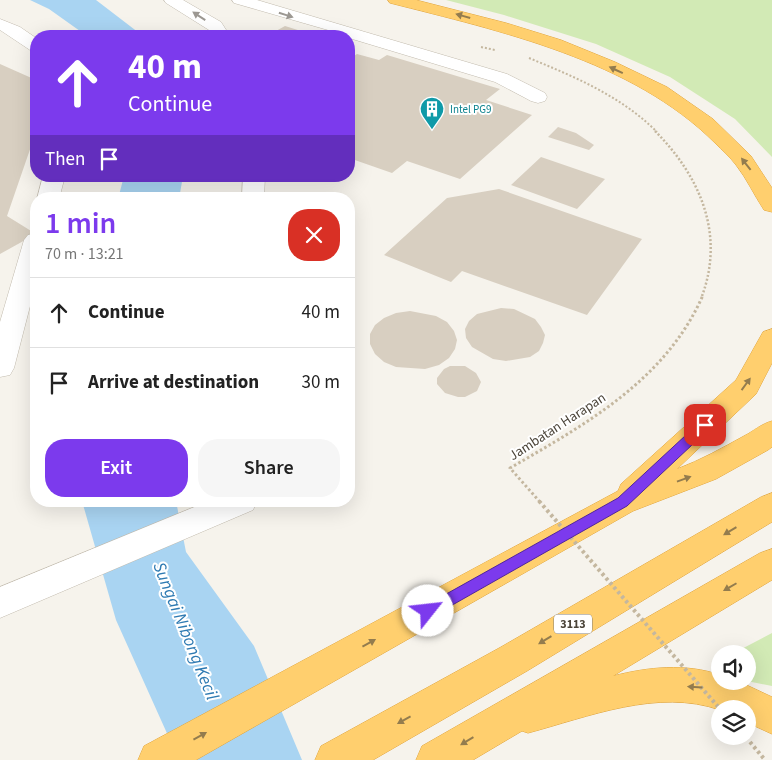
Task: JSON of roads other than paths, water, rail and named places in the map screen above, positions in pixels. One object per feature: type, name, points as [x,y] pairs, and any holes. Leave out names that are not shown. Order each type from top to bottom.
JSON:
[{"type":"highway","points":[[396,0],[449,12],[552,42],[646,84],[679,104],[708,125],[728,143],[747,166],[772,205]]},
{"type":"highway","points":[[622,502],[746,387],[772,338]]},
{"type":"highway","points":[[158,760],[622,502],[705,471],[758,442],[772,432]]},
{"type":"highway","name":"3113","points":[[335,760],[514,659],[772,506]]},
{"type":"highway","points":[[436,760],[772,563]]},
{"type":"highway","points":[[497,723],[642,686],[701,686],[735,698],[772,716]]},
{"type":"lane","points":[[172,0],[215,26],[218,30]]},
{"type":"lane","points":[[240,0],[339,30]]},
{"type":"lane","points":[[0,24],[30,42]]},
{"type":"lane","points":[[355,35],[501,78],[538,97]]},
{"type":"lane","points":[[355,44],[366,38]]},
{"type":"lane","points":[[0,368],[30,261]]},
{"type":"lane","points":[[3,602],[229,507]]},
{"type":"water","points":[[30,0],[96,0],[135,30],[79,30],[49,9]]},
{"type":"water","points":[[122,182],[182,182],[180,192],[120,192]]},
{"type":"water","name":"Sungai Nibong Kecil","points":[[84,507],[177,507],[186,552],[254,646],[302,760],[179,760],[116,620]]},
{"type":"place","name":"Intel PG9","points":[[432,130]]}]
